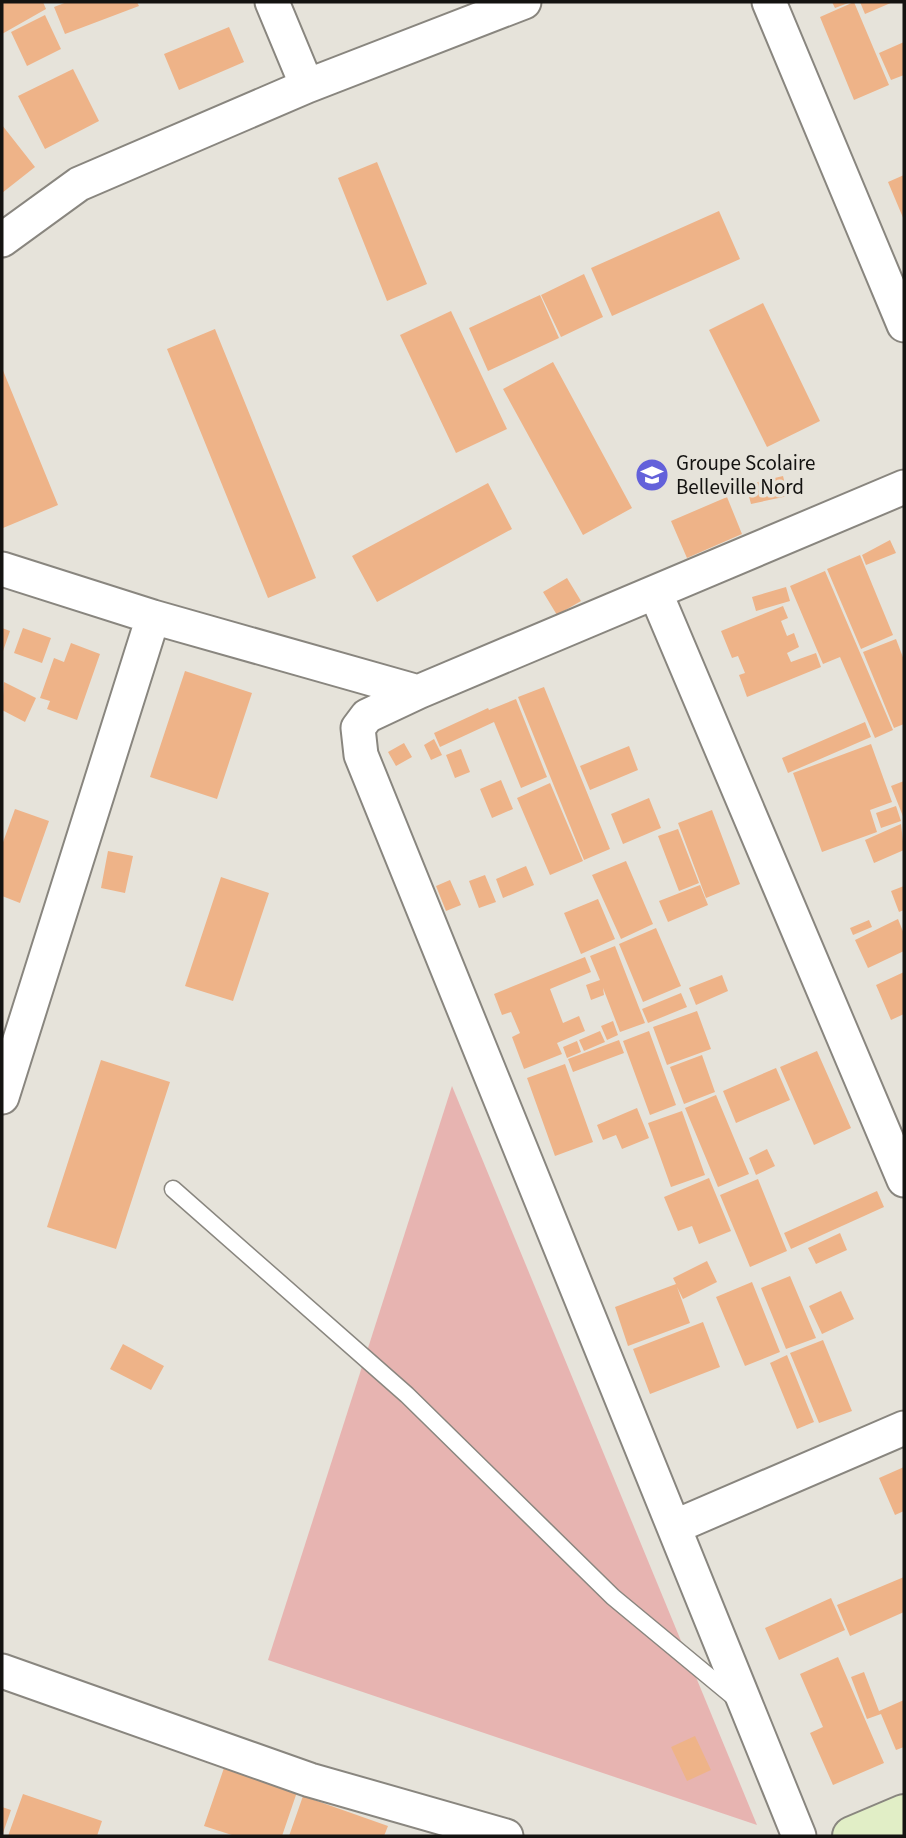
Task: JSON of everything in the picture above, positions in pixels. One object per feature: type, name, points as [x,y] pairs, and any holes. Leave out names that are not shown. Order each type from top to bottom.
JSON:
[{"type":"street","points":[[272,2],[307,86]]},
{"type":"street","points":[[2,240],[79,184],[307,86],[524,2]]},
{"type":"street","points":[[769,2],[904,325]]},
{"type":"street","points":[[799,1836],[361,755],[358,728],[367,716],[418,692],[656,594],[904,487]]},
{"type":"street","points":[[2,569],[153,617],[418,692]]},
{"type":"street","points":[[656,594],[904,1180]]},
{"type":"street","points":[[2,1097],[153,617]]},
{"type":"street","points":[[674,1527],[904,1428]]},
{"type":"street","points":[[2,1671],[310,1780],[506,1836]]},
{"type":"street","points":[[852,1836],[904,1814]]},
{"type":"lane","points":[[173,1189],[407,1395],[613,1597],[747,1709]]},
{"type":"shaded area","points":[[452,1086],[757,1825],[268,1660]]},
{"type":"building","points":[[2,2],[43,2],[46,9],[2,34]]},
{"type":"building","points":[[67,2],[137,2],[139,6],[65,34],[54,7]]},
{"type":"building","points":[[832,2],[851,2],[835,8]]},
{"type":"building","points":[[854,2],[889,85],[854,100],[820,17]]},
{"type":"building","points":[[860,2],[893,2],[865,14]]},
{"type":"building","points":[[45,15],[61,49],[27,66],[11,32]]},
{"type":"building","points":[[229,27],[244,62],[179,90],[164,54]]},
{"type":"building","points":[[904,42],[904,75],[891,80],[879,53]]},
{"type":"building","points":[[73,69],[99,121],[45,149],[18,96]]},
{"type":"building","points":[[2,125],[35,167],[2,193]]},
{"type":"building","points":[[377,162],[427,284],[387,301],[338,178]]},
{"type":"building","points":[[904,175],[904,220],[888,182]]},
{"type":"building","points":[[719,211],[740,259],[612,316],[591,268]]},
{"type":"building","points":[[584,274],[603,317],[561,337],[541,295]]},
{"type":"building","points":[[540,295],[559,338],[488,371],[469,328]]},
{"type":"building","points":[[763,303],[820,421],[767,447],[709,330]]},
{"type":"building","points":[[451,311],[507,429],[456,453],[400,335]]},
{"type":"building","points":[[215,329],[316,578],[268,598],[167,349]]},
{"type":"building","points":[[553,362],[632,508],[583,535],[503,389]]},
{"type":"building","points":[[2,368],[58,505],[3,528],[2,525]]},
{"type":"building","points":[[783,476],[788,496],[751,504],[746,485]]},
{"type":"building","points":[[488,483],[512,529],[377,602],[352,556]]},
{"type":"building","points":[[727,497],[742,534],[687,558],[671,521]]},
{"type":"building","points":[[890,540],[896,553],[866,565],[862,555]]},
{"type":"building","points":[[860,555],[893,635],[861,649],[827,569]]},
{"type":"building","points":[[825,571],[893,730],[875,738],[840,657],[823,664],[790,586]]},
{"type":"building","points":[[567,578],[581,601],[557,615],[543,592]]},
{"type":"building","points":[[786,587],[790,601],[756,611],[752,597]]},
{"type":"building","points":[[783,606],[788,618],[781,621],[787,636],[794,633],[799,647],[787,653],[791,662],[816,653],[821,667],[747,697],[739,675],[745,673],[738,656],[732,658],[721,631]]},
{"type":"building","points":[[2,628],[10,631],[2,654]]},
{"type":"building","points":[[23,628],[51,638],[42,663],[14,653]]},
{"type":"building","points":[[896,639],[904,660],[904,724],[894,728],[863,652]]},
{"type":"building","points":[[71,643],[100,654],[77,720],[47,709],[50,701],[40,698],[54,658],[64,662]]},
{"type":"building","points":[[185,671],[252,693],[217,799],[150,777]]},
{"type":"building","points":[[4,682],[36,698],[25,722],[2,710]]},
{"type":"building","points":[[544,687],[610,849],[584,860],[518,697]]},
{"type":"building","points":[[516,699],[547,777],[521,788],[494,722],[440,747],[434,733],[488,708],[489,710]]},
{"type":"building","points":[[865,722],[871,737],[788,773],[782,758]]},
{"type":"building","points":[[434,739],[442,755],[431,760],[424,745]]},
{"type":"building","points":[[404,743],[412,757],[396,766],[388,752]]},
{"type":"building","points":[[871,744],[892,802],[870,810],[877,832],[822,852],[793,773]]},
{"type":"building","points":[[629,746],[638,770],[590,790],[580,766]]},
{"type":"building","points":[[461,749],[470,772],[455,778],[446,755]]},
{"type":"building","points":[[501,780],[513,809],[492,818],[480,789]]},
{"type":"building","points":[[904,781],[904,819],[891,786]]},
{"type":"building","points":[[550,783],[583,861],[550,875],[517,798]]},
{"type":"building","points":[[649,798],[661,828],[623,844],[611,814]]},
{"type":"building","points":[[896,806],[901,821],[881,828],[876,813]]},
{"type":"building","points":[[15,809],[49,821],[20,903],[2,896],[2,845]]},
{"type":"building","points":[[712,810],[740,884],[706,898],[678,823]]},
{"type":"building","points":[[901,824],[904,850],[874,863],[865,840]]},
{"type":"building","points":[[678,829],[699,883],[679,891],[658,836]]},
{"type":"building","points":[[108,851],[133,856],[125,893],[101,888]]},
{"type":"building","points":[[626,861],[653,924],[621,939],[592,875]]},
{"type":"building","points":[[526,866],[534,885],[503,898],[496,879]]},
{"type":"building","points":[[485,875],[496,902],[479,908],[469,881]]},
{"type":"building","points":[[221,877],[269,893],[233,1001],[185,986]]},
{"type":"building","points":[[450,880],[461,905],[446,911],[436,886]]},
{"type":"building","points":[[700,885],[708,905],[668,922],[659,901]]},
{"type":"building","points":[[904,886],[904,910],[899,912],[891,891]]},
{"type":"building","points":[[598,899],[615,939],[581,954],[564,913]]},
{"type":"building","points":[[898,919],[904,934],[904,951],[868,968],[855,940]]},
{"type":"building","points":[[869,920],[872,927],[853,935],[850,928]]},
{"type":"building","points":[[656,928],[681,986],[643,1002],[619,944]]},
{"type":"building","points":[[615,946],[645,1023],[620,1032],[603,988],[604,995],[591,1000],[586,985],[600,980],[590,956]]},
{"type":"building","points":[[585,957],[591,972],[550,989],[563,1023],[579,1016],[585,1031],[557,1043],[562,1054],[524,1069],[512,1037],[520,1033],[511,1012],[502,1015],[494,994]]},
{"type":"building","points":[[904,972],[904,1014],[891,1020],[876,985]]},
{"type":"building","points":[[722,975],[728,991],[696,1005],[689,988]]},
{"type":"building","points":[[681,993],[687,1007],[648,1023],[642,1009]]},
{"type":"building","points":[[697,1011],[711,1049],[667,1065],[653,1027]]},
{"type":"building","points":[[613,1021],[618,1035],[607,1040],[601,1026]]},
{"type":"building","points":[[600,1031],[605,1042],[584,1051],[579,1040]]},
{"type":"building","points":[[649,1031],[676,1105],[650,1115],[623,1041]]},
{"type":"building","points":[[619,1040],[624,1053],[573,1072],[568,1059]]},
{"type":"building","points":[[577,1041],[581,1052],[567,1058],[563,1047]]},
{"type":"building","points":[[817,1051],[851,1128],[814,1145],[780,1067]]},
{"type":"building","points":[[702,1055],[715,1092],[684,1104],[670,1067]]},
{"type":"building","points":[[101,1060],[170,1082],[116,1249],[47,1227]]},
{"type":"building","points":[[565,1064],[593,1142],[555,1156],[527,1078]]},
{"type":"building","points":[[776,1068],[790,1100],[736,1123],[723,1091]]},
{"type":"building","points":[[716,1095],[749,1174],[718,1187],[685,1108]]},
{"type":"building","points":[[637,1108],[649,1138],[622,1149],[616,1135],[603,1140],[597,1125]]},
{"type":"building","points":[[682,1111],[705,1175],[671,1187],[648,1123]]},
{"type":"building","points":[[767,1149],[775,1166],[756,1175],[749,1158]]},
{"type":"building","points":[[709,1178],[731,1231],[699,1244],[692,1226],[678,1231],[664,1197]]},
{"type":"building","points":[[758,1179],[787,1251],[750,1267],[720,1195]]},
{"type":"building","points":[[877,1191],[884,1207],[791,1249],[784,1233]]},
{"type":"building","points":[[840,1233],[847,1250],[816,1264],[808,1248]]},
{"type":"building","points":[[707,1261],[717,1282],[683,1299],[677,1287],[690,1323],[628,1346],[615,1307],[676,1284],[673,1278]]},
{"type":"building","points":[[790,1276],[816,1338],[786,1349],[761,1288]]},
{"type":"building","points":[[752,1282],[780,1352],[745,1366],[716,1297]]},
{"type":"building","points":[[841,1291],[854,1319],[822,1334],[809,1306]]},
{"type":"building","points":[[703,1322],[720,1367],[650,1394],[633,1349]]},
{"type":"building","points":[[823,1340],[852,1411],[819,1423],[790,1353]]},
{"type":"building","points":[[123,1344],[164,1366],[151,1390],[110,1369]]},
{"type":"building","points":[[787,1355],[814,1422],[797,1429],[770,1363]]},
{"type":"building","points":[[904,1467],[904,1511],[895,1515],[879,1478]]},
{"type":"building","points":[[904,1577],[904,1612],[850,1636],[837,1605]]},
{"type":"building","points":[[831,1598],[845,1630],[779,1660],[765,1628]]},
{"type":"building","points":[[838,1657],[884,1763],[833,1785],[810,1733],[823,1727],[800,1674]]},
{"type":"building","points":[[864,1672],[879,1711],[904,1700],[904,1747],[896,1750],[881,1714],[867,1719],[851,1677]]},
{"type":"building","points":[[695,1736],[711,1770],[687,1781],[671,1747]]},
{"type":"building","points":[[224,1768],[297,1792],[282,1836],[235,1836],[204,1826]]},
{"type":"building","points":[[23,1794],[102,1821],[97,1836],[8,1836]]},
{"type":"building","points":[[303,1796],[388,1826],[384,1836],[289,1836]]},
{"type":"building","points":[[2,1807],[11,1810],[2,1836]]},
{"type":"place","name":"Groupe Scolaire Belleville Nord","points":[[652,475]]}]
